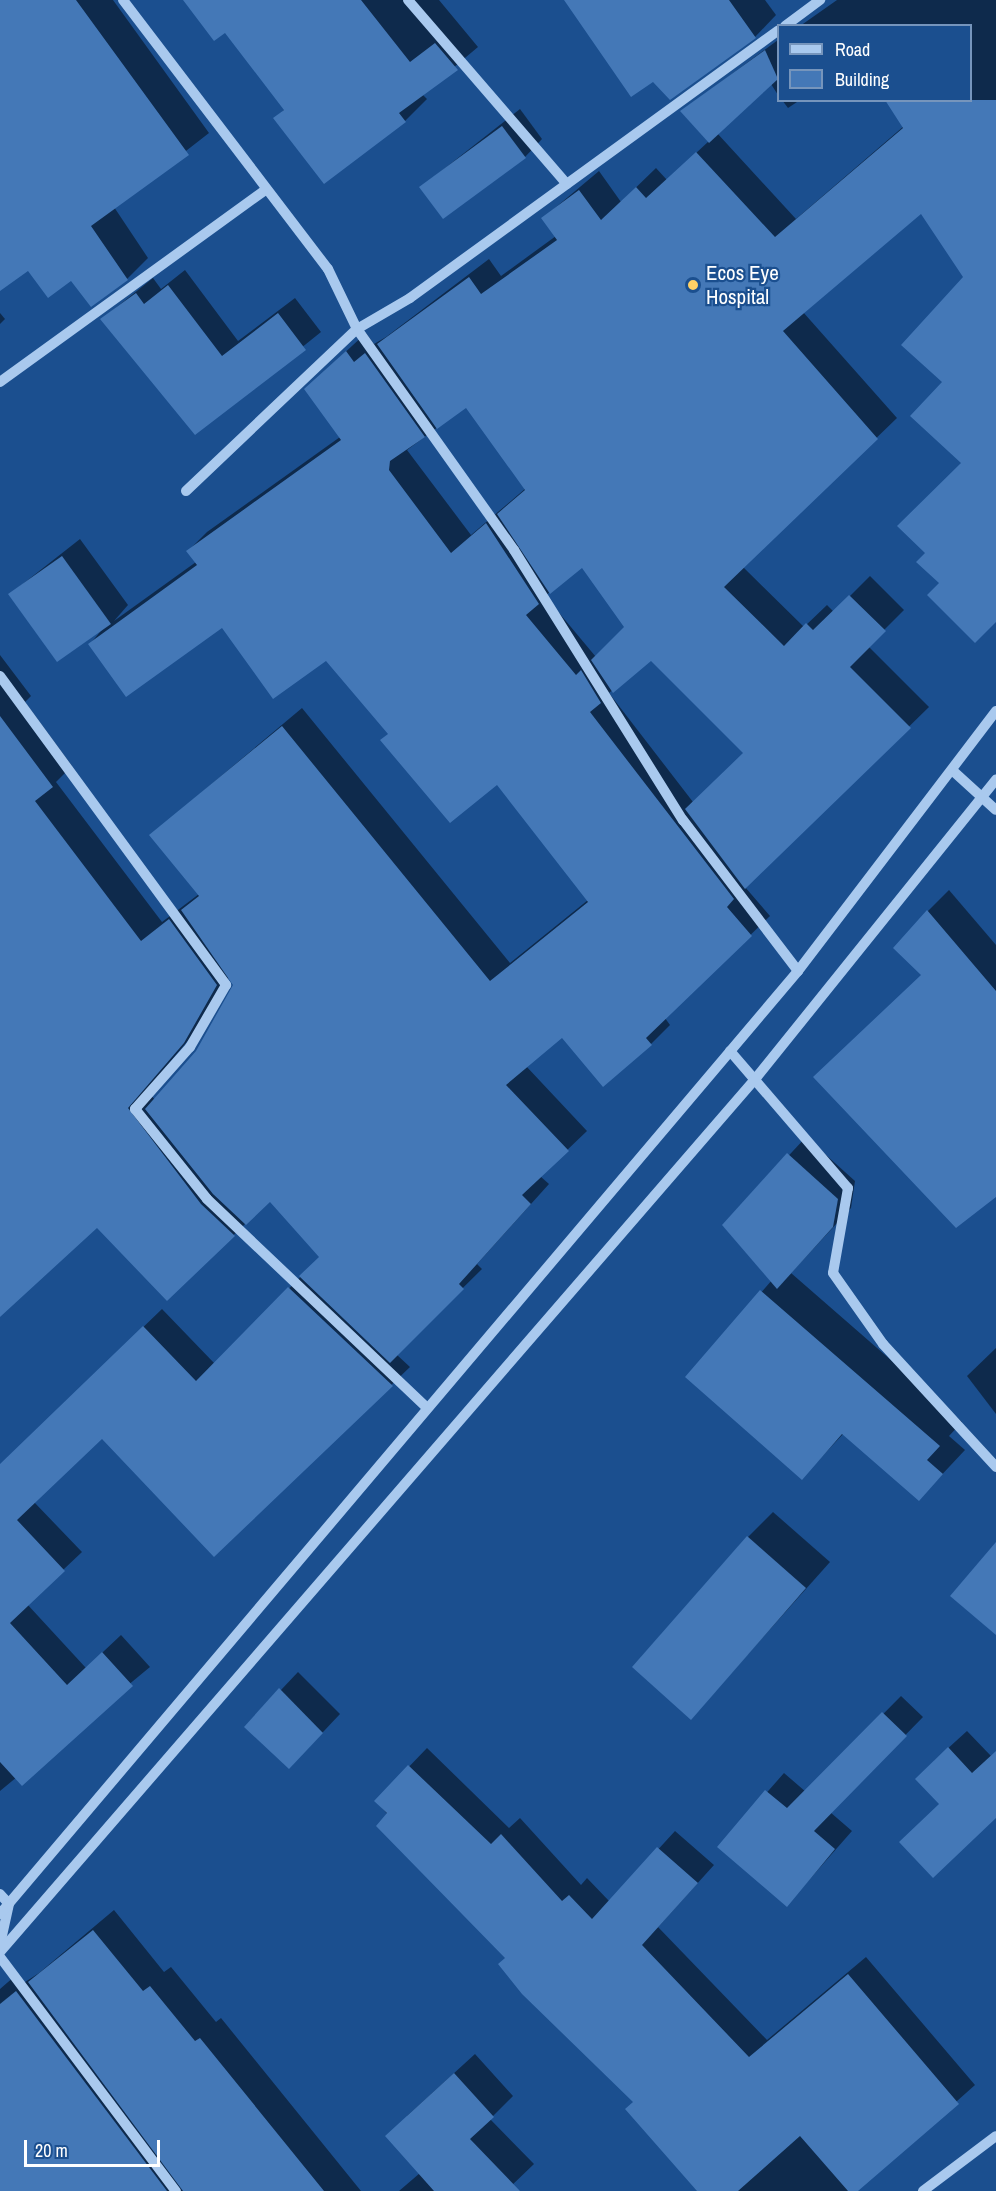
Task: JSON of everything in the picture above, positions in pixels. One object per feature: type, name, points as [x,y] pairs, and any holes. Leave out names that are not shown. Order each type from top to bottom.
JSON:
[{"type":"street","points":[[123,0],[328,268],[357,329],[514,550],[682,820],[798,971]]},
{"type":"street","points":[[408,0],[567,184]]},
{"type":"street","points":[[788,24],[820,0]]},
{"type":"street","points":[[186,491],[357,329],[410,298],[777,32]]},
{"type":"street","points":[[0,382],[267,189]]},
{"type":"street","points":[[0,676],[226,985],[190,1047],[135,1109],[207,1199],[427,1408]]},
{"type":"street","points":[[0,1914],[798,971],[996,711]]},
{"type":"street","points":[[952,770],[996,810]]},
{"type":"street","points":[[0,1952],[756,1078],[996,779]]},
{"type":"street","points":[[730,1051],[756,1078],[848,1188],[832,1273],[883,1344],[996,1467]]},
{"type":"street","points":[[0,1894],[9,1904]]},
{"type":"street","points":[[0,1945],[9,1904]]},
{"type":"street","points":[[0,1957],[176,2191]]},
{"type":"street","points":[[923,2191],[996,2136]]},
{"type":"building","points":[[0,0],[76,0],[189,155],[91,226],[128,280],[91,307],[71,281],[48,298],[28,271],[0,291]]},
{"type":"building","points":[[183,0],[361,0],[410,62],[435,43],[458,70],[399,113],[406,122],[324,184],[273,118],[284,110],[225,33],[214,41]]},
{"type":"building","points":[[564,0],[729,0],[756,38],[670,100],[653,82],[631,97]]},
{"type":"building","points":[[765,50],[777,80],[709,143],[680,111]]},
{"type":"building","points":[[996,100],[996,622],[975,643],[927,595],[939,583],[916,562],[925,553],[897,526],[961,463],[910,416],[942,382],[901,345],[963,277],[921,214],[783,331],[878,439],[724,587],[784,646],[806,623],[813,630],[849,595],[886,631],[850,667],[911,728],[745,889],[685,809],[743,753],[651,661],[613,693],[591,660],[624,627],[582,568],[550,594],[497,514],[525,490],[466,408],[437,429],[377,344],[469,277],[481,294],[557,240],[541,218],[579,190],[601,220],[636,187],[646,198],[696,152],[775,237],[903,128],[886,102]]},
{"type":"building","points":[[502,126],[526,158],[443,219],[419,187]]},
{"type":"building","points":[[168,285],[222,356],[278,313],[306,350],[195,435],[100,319],[136,293],[144,304]]},
{"type":"building","points":[[346,351],[354,362],[365,353],[425,437],[390,461],[389,470],[451,553],[486,523],[539,604],[526,615],[576,675],[581,670],[601,703],[590,712],[734,899],[727,907],[752,936],[646,1038],[652,1045],[603,1087],[562,1038],[506,1085],[569,1151],[522,1195],[531,1204],[459,1284],[464,1289],[390,1363],[299,1276],[319,1257],[270,1202],[246,1225],[213,1194],[145,1109],[196,1051],[233,985],[181,910],[199,896],[149,835],[282,726],[490,981],[588,902],[497,785],[450,823],[380,740],[388,734],[326,661],[273,699],[222,628],[126,697],[88,644],[197,565],[186,551],[341,440],[304,389]]},
{"type":"building","points":[[62,556],[111,624],[57,662],[8,594]]},
{"type":"building","points":[[0,716],[53,787],[35,801],[141,941],[169,919],[217,985],[184,1043],[128,1108],[201,1204],[235,1236],[167,1301],[97,1228],[0,1317]]},
{"type":"building","points":[[927,910],[996,991],[996,1197],[956,1228],[813,1077],[921,975],[893,948]]},
{"type":"building","points":[[787,1153],[838,1199],[833,1227],[777,1289],[722,1225]]},
{"type":"building","points":[[288,1287],[393,1386],[214,1557],[102,1439],[17,1520],[65,1571],[10,1623],[67,1685],[102,1652],[133,1686],[22,1786],[0,1762],[0,1464],[143,1326],[196,1381]]},
{"type":"building","points":[[760,1290],[940,1446],[927,1460],[943,1474],[919,1501],[842,1434],[802,1480],[685,1377]]},
{"type":"building","points":[[747,1536],[806,1588],[691,1720],[632,1667]]},
{"type":"building","points":[[996,1542],[996,1635],[950,1596]]},
{"type":"building","points":[[279,1688],[323,1733],[289,1769],[244,1727]]},
{"type":"building","points":[[882,1712],[907,1736],[814,1831],[835,1849],[787,1907],[717,1847],[765,1790],[787,1808]]},
{"type":"building","points":[[948,1747],[972,1773],[996,1751],[996,1818],[933,1878],[899,1842],[939,1804],[915,1779]]},
{"type":"building","points":[[408,1765],[491,1844],[501,1834],[562,1901],[569,1895],[592,1919],[657,1847],[698,1883],[642,1945],[749,2057],[848,1974],[959,2104],[858,2191],[848,2191],[800,2136],[738,2191],[697,2191],[625,2109],[633,2102],[522,1994],[498,1964],[505,1958],[376,1826],[387,1813],[374,1801]]},
{"type":"building","points":[[93,1930],[143,1991],[150,1986],[195,2041],[200,2038],[324,2191],[183,2191],[28,1982]]},
{"type":"building","points":[[16,1991],[167,2191],[0,2191],[0,2004]]},
{"type":"building","points":[[454,2073],[494,2117],[470,2139],[520,2191],[434,2191],[385,2136]]},
{"type":"place","name":"Ecos Eye Hospital","points":[[693,285]]}]
